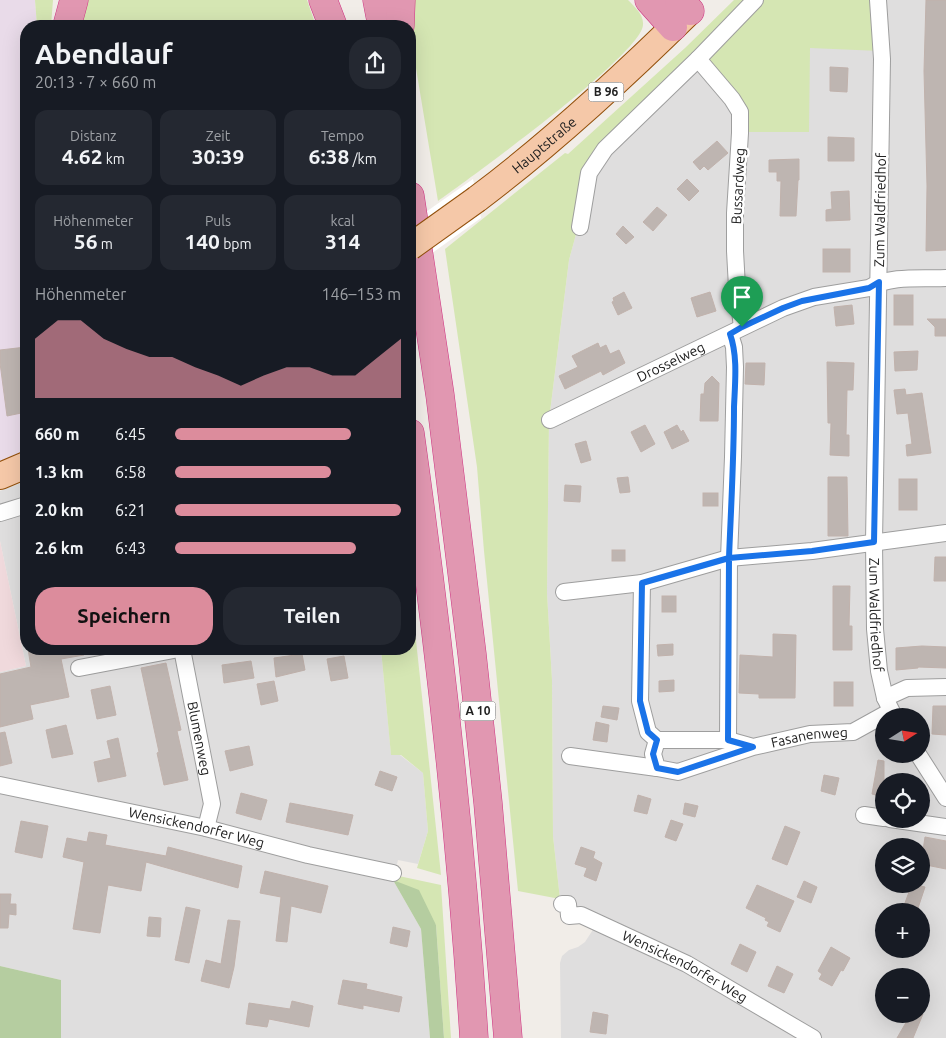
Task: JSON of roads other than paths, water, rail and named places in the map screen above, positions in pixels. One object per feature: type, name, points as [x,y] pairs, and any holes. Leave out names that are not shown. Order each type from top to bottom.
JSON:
[{"type":"highway","points":[[59,20],[62,0]]},
{"type":"highway","points":[[69,20],[74,0]]},
{"type":"highway","points":[[323,0],[330,20]]},
{"type":"highway","points":[[342,0],[346,20]]},
{"type":"highway","points":[[377,0],[381,20]]},
{"type":"highway","points":[[400,20],[401,0]]},
{"type":"highway","points":[[650,0],[681,13]]},
{"type":"highway","name":"A 10","points":[[416,236],[440,395],[472,654],[498,915],[508,1038]]},
{"type":"highway","name":"A 10","points":[[416,477],[446,724],[474,1038]]},
{"type":"main road","name":"Hauptstraße","points":[[416,244],[477,199],[591,106],[681,13]]},
{"type":"main road","points":[[0,476],[20,468]]},
{"type":"street","points":[[580,227],[587,180],[598,158],[614,139],[698,59],[756,0]]},
{"type":"street","name":"Zum Waldfriedhof","points":[[878,0],[882,59],[874,542],[878,671],[890,708]]},
{"type":"street","name":"Bussardweg","points":[[698,59],[732,99],[740,112],[735,213],[737,288],[734,347],[734,457],[729,558],[728,740]]},
{"type":"street","name":"Drosselweg","points":[[550,420],[736,330],[802,301],[869,288],[879,282],[946,278]]},
{"type":"street","points":[[0,514],[20,507]]},
{"type":"street","points":[[564,592],[642,583],[729,558],[812,551],[946,533]]},
{"type":"street","points":[[642,583],[640,701],[648,732],[657,740],[653,754],[657,768]]},
{"type":"street","name":"Blumenweg","points":[[79,668],[148,655]]},
{"type":"street","name":"Blumenweg","points":[[181,655],[212,804],[206,828]]},
{"type":"street","name":"Fasanenweg","points":[[890,708],[907,688],[946,687]]},
{"type":"street","name":"Fasanenweg","points":[[570,756],[678,772],[753,747],[810,734],[853,732],[875,718]]},
{"type":"street","name":"Fasanenweg","points":[[657,740],[728,740],[753,747]]},
{"type":"street","points":[[924,763],[946,798]]},
{"type":"street","name":"Wensickendorfer Weg","points":[[0,785],[206,828],[308,855],[393,873]]},
{"type":"street","points":[[864,815],[875,817]]},
{"type":"street","points":[[930,825],[946,827]]},
{"type":"street","name":"Wensickendorfer Weg","points":[[562,904],[568,904],[569,916],[580,915],[687,964],[813,1038]]}]
